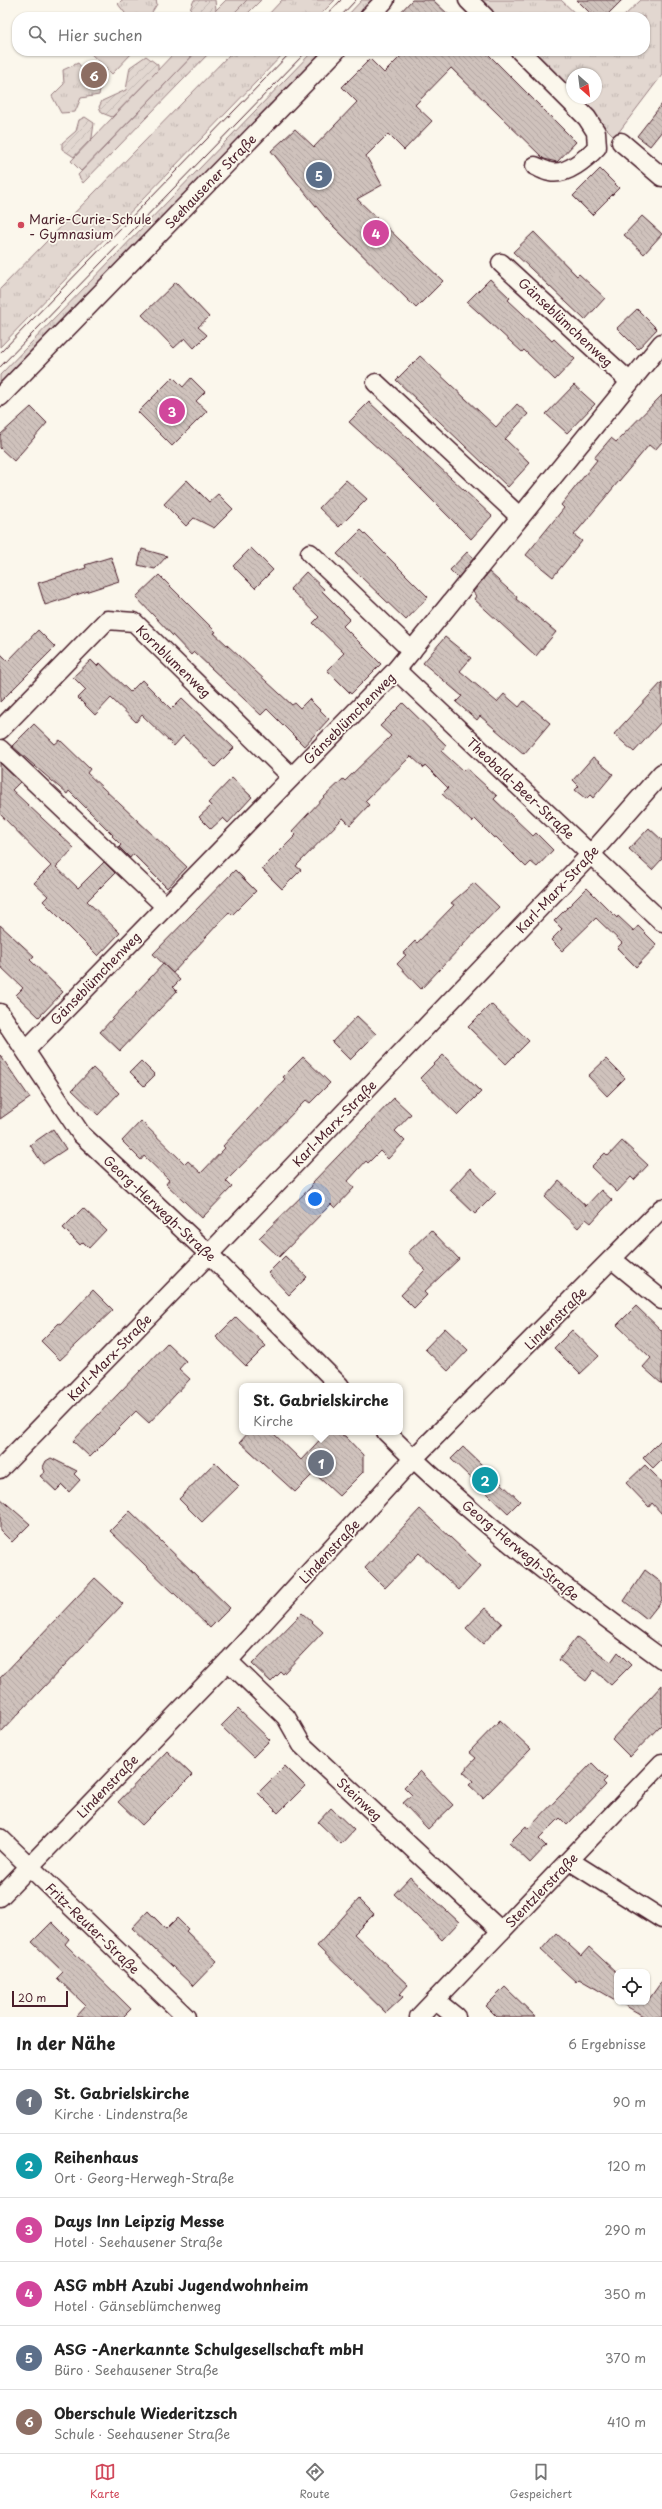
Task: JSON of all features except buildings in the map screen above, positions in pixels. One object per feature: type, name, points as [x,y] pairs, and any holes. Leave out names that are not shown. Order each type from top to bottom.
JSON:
[{"type":"street","points":[[374,12],[385,0]]},
{"type":"street","points":[[468,0],[480,12]]},
{"type":"street","name":"Seehausener Straße","points":[[0,397],[331,56]]},
{"type":"street","points":[[525,56],[587,118],[596,132],[597,147],[588,158],[562,171],[551,173],[535,166]]},
{"type":"street","points":[[621,142],[662,177]]},
{"type":"street","name":"Gänseblümchenweg","points":[[501,263],[630,382]]},
{"type":"street","name":"Gänseblümchenweg","points":[[26,1050],[291,776],[396,670],[662,343]]},
{"type":"street","points":[[376,383],[520,517]]},
{"type":"street","points":[[310,552],[412,651]]},
{"type":"street","name":"Kornblumenweg","points":[[0,730],[107,620],[134,622],[291,776]]},
{"type":"street","name":"Theobald-Beer-Straße","points":[[396,670],[662,922]]},
{"type":"street","points":[[0,749],[165,906]]},
{"type":"street","name":"Karl-Marx-Straße","points":[[0,1469],[209,1254],[591,854],[662,773]]},
{"type":"street","name":"Georg-Herwegh-Straße","points":[[0,1013],[81,1134],[209,1254],[337,1383]]},
{"type":"street","name":"Lindenstraße","points":[[0,1897],[228,1661],[414,1459],[613,1260],[662,1208]]},
{"type":"street","points":[[613,1260],[662,1300]]},
{"type":"street","name":"Georg-Herwegh-Straße","points":[[389,1435],[414,1459],[560,1585],[662,1659]]},
{"type":"street","name":"Steinweg","points":[[228,1661],[286,1718],[302,1745],[501,1931]]},
{"type":"street","name":"Stentzlerstraße","points":[[419,2017],[570,1861],[662,1763]]},
{"type":"street","name":"Fritz-Reuter-Straße","points":[[0,1838],[186,2017]]},
{"type":"street","points":[[570,1861],[662,1919]]},
{"type":"street","points":[[435,2000],[456,2017]]},
{"type":"green space","points":[[122,0],[156,0],[157,4],[152,12],[124,12],[118,4]]},
{"type":"green space","points":[[194,0],[215,0],[216,10],[214,12],[189,12]]},
{"type":"green space","points":[[226,0],[247,0],[235,12],[214,12]]},
{"type":"green space","points":[[247,0],[261,0],[249,12],[235,12]]},
{"type":"green space","points":[[282,0],[335,0],[323,12],[271,12]]},
{"type":"green space","points":[[362,0],[375,0],[363,12],[351,12]]},
{"type":"green space","points":[[479,0],[561,0],[574,12],[491,12]]},
{"type":"green space","points":[[641,0],[662,0],[662,75],[615,137],[582,104],[602,104],[602,68],[566,68],[566,87],[535,56],[650,56],[650,12],[628,12]]},
{"type":"green space","points":[[93,56],[129,56],[112,74]]},
{"type":"green space","points":[[146,56],[158,65],[158,70],[112,117],[102,113],[99,107],[102,101],[126,90],[130,67]]},
{"type":"green space","points":[[171,56],[192,56],[81,171],[71,161]]},
{"type":"green space","points":[[192,56],[206,56],[83,183],[78,175]]},
{"type":"green space","points":[[228,56],[281,56],[0,347],[0,289]]},
{"type":"green space","points":[[308,56],[320,56],[0,387],[0,375]]},
{"type":"green space","points":[[78,63],[89,77],[101,84],[99,95],[81,98],[75,112],[61,113],[52,96],[64,84],[63,70]]},
{"type":"green space","points":[[85,117],[94,123],[92,138],[74,157],[62,149],[62,143],[76,131],[79,120]]},
{"type":"tram line","points":[[330,12],[341,0]]},
{"type":"tram line","points":[[345,12],[356,0]]},
{"type":"tram line","points":[[0,353],[287,56]]},
{"type":"tram line","points":[[0,367],[302,56]]},
{"type":"place","name":"Oberschule Wiederitzsch","points":[[94,75]]},
{"type":"place","name":"ASG -Anerkannte Schulgesellschaft mbH","points":[[319,175]]},
{"type":"place","name":"Marie-Curie-Schule - Gymnasium","points":[[21,225]]},
{"type":"place","name":"ASG mbH Azubi Jugendwohnheim","points":[[376,233]]},
{"type":"place","name":"Days Inn Leipzig Messe","points":[[172,411]]},
{"type":"place","name":"St. Gabrielskirche","points":[[321,1463]]},
{"type":"place","name":"Reihenhaus","points":[[485,1480]]}]
